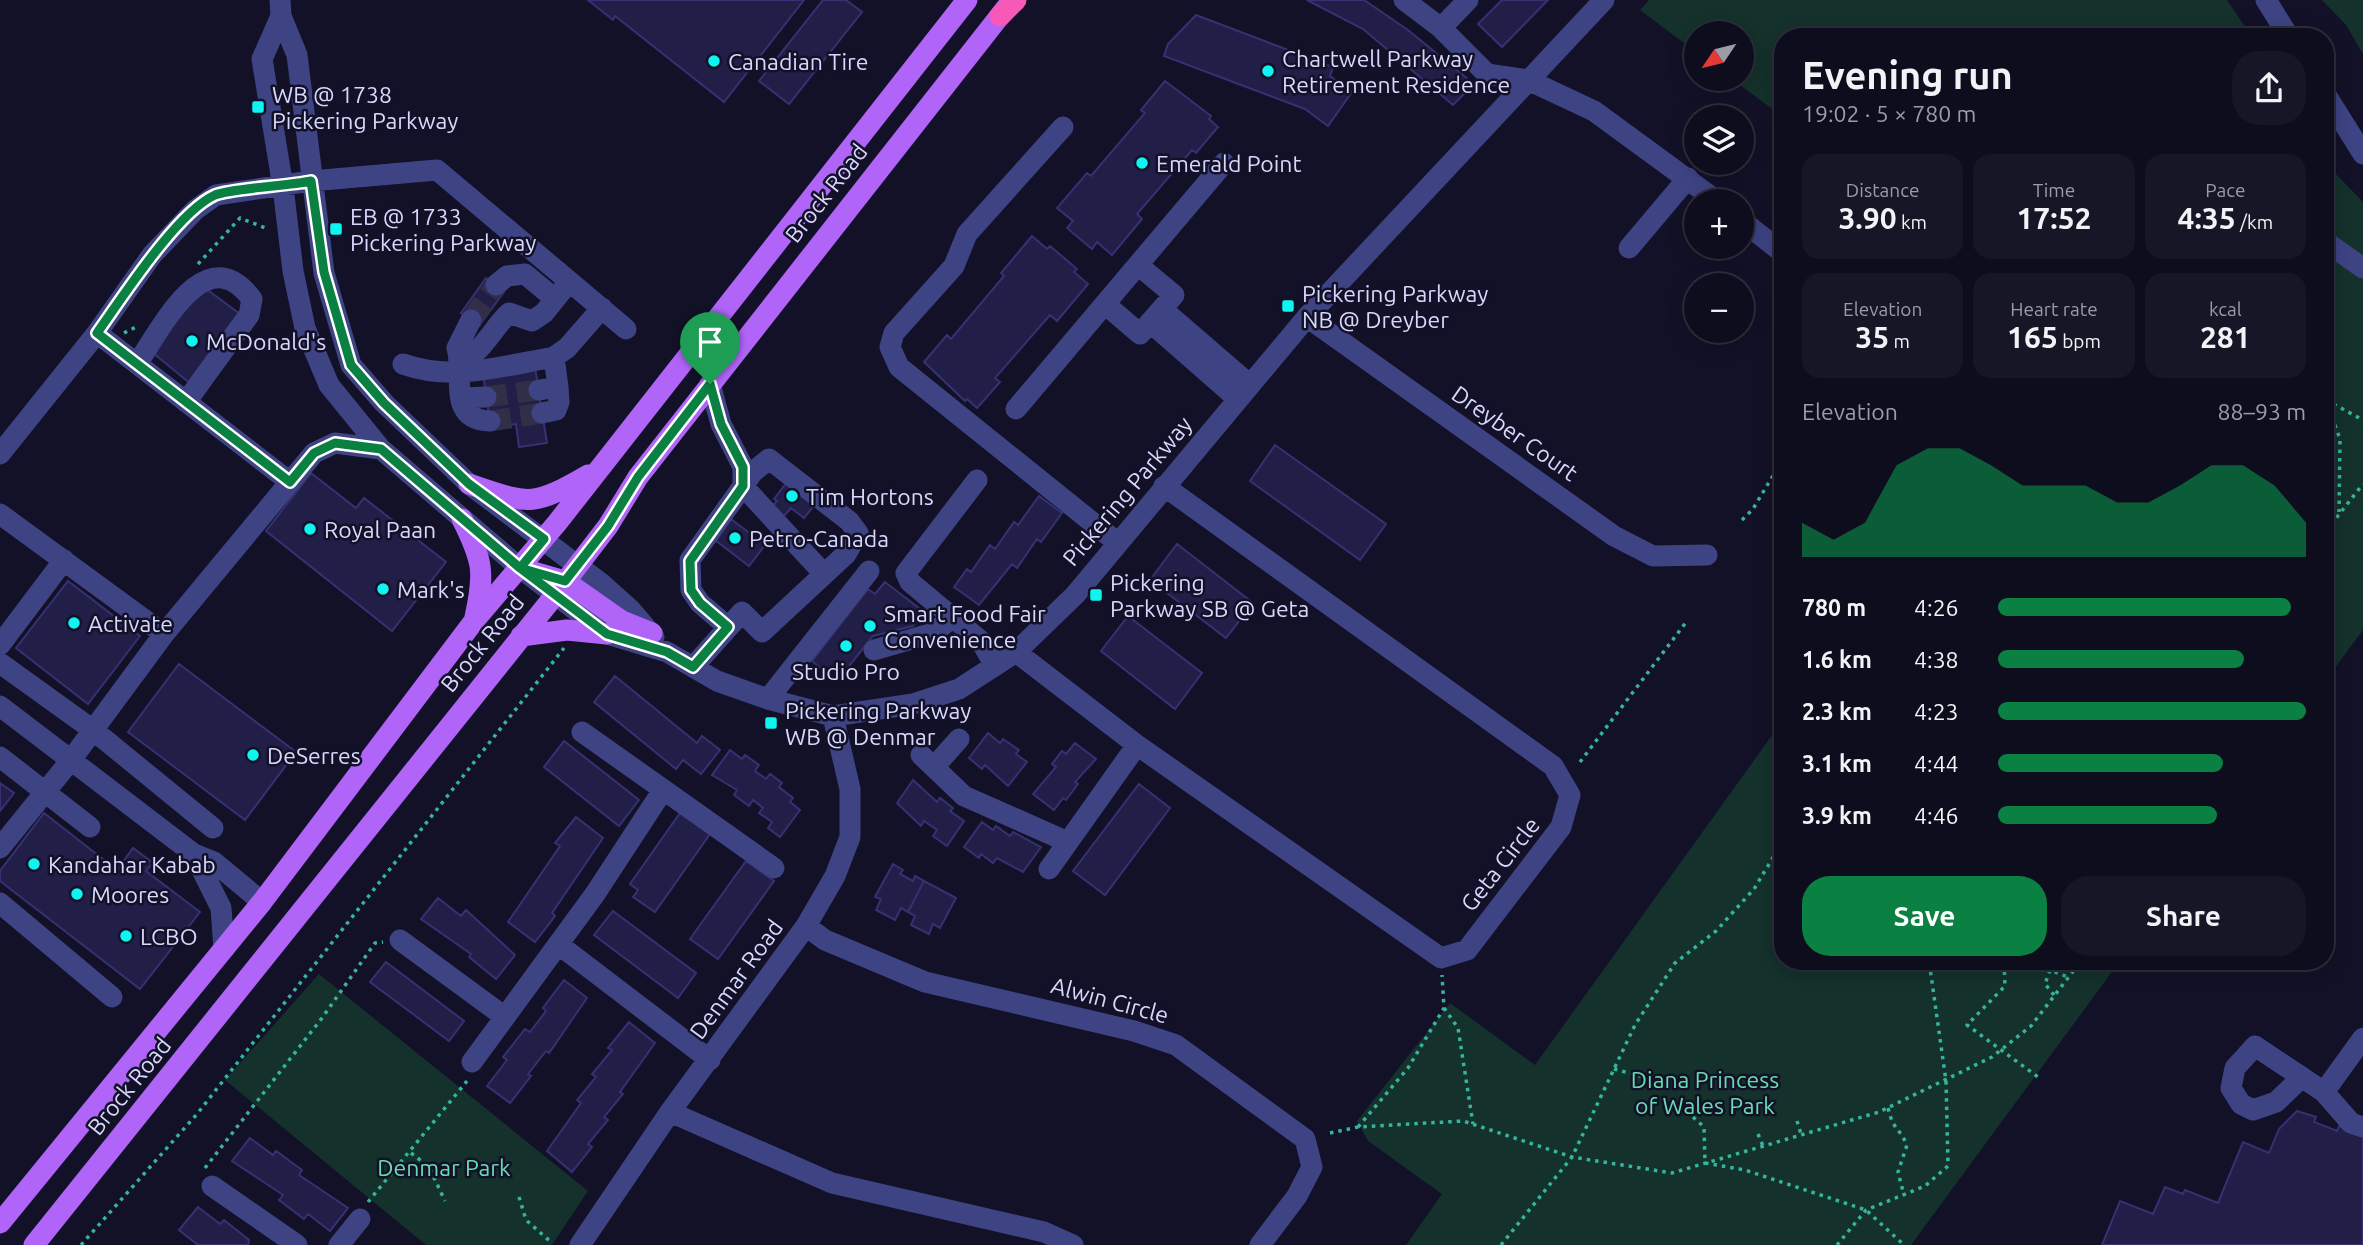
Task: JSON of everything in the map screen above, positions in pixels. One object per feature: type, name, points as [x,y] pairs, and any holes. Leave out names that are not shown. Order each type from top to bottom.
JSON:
[{"type":"main road","name":"Brock Road","points":[[0,1223],[262,902],[474,621],[544,539],[595,470],[794,224],[967,0]]},
{"type":"main road","name":"Brock Road","points":[[34,1245],[566,581],[608,526],[638,477],[1010,5]]},
{"type":"main road","points":[[469,484],[520,501],[549,498],[595,470]]},
{"type":"main road","points":[[462,519],[479,554],[482,582],[474,621]]},
{"type":"main road","points":[[566,581],[622,621],[652,633]]},
{"type":"main road","points":[[521,636],[567,630],[607,634]]},
{"type":"main road","points":[[262,902],[290,927]]},
{"type":"street","points":[[1404,0],[1441,28],[1487,74],[1528,80],[1594,111],[1702,189]]},
{"type":"street","points":[[1441,28],[1468,0]]},
{"type":"street","name":"Pickering Parkway","points":[[280,8],[298,55],[324,272],[351,365],[384,403],[469,484],[544,539],[566,581],[607,634],[667,652],[717,681],[768,699],[833,716],[913,704],[959,689],[1016,652],[1075,595],[1307,317],[1604,0]]},
{"type":"street","points":[[2266,0],[2283,28]]},
{"type":"street","name":"Pickering Parkway","points":[[280,8],[262,59],[283,187],[293,271],[305,328],[329,385],[381,449],[520,568],[566,581]]},
{"type":"street","points":[[2334,108],[2363,154]]},
{"type":"street","points":[[1063,127],[967,234],[954,266],[894,333],[890,347],[899,367],[1118,543]]},
{"type":"street","points":[[1016,409],[1224,163]]},
{"type":"street","points":[[0,454],[97,333],[152,256],[195,210],[216,195],[311,181],[437,170],[626,329]]},
{"type":"street","points":[[1629,248],[1688,178]]},
{"type":"street","points":[[1754,230],[1774,246]]},
{"type":"street","points":[[2334,248],[2363,268]]},
{"type":"street","points":[[1105,304],[1140,334],[1174,295],[1138,265]]},
{"type":"street","points":[[496,285],[507,276],[526,274],[555,299]]},
{"type":"street","points":[[137,364],[194,286],[208,278],[226,276],[245,289],[253,299],[250,315],[186,402]]},
{"type":"street","points":[[459,368],[475,356],[486,337],[509,313],[533,321],[569,282]]},
{"type":"street","points":[[403,364],[426,372],[554,357],[567,348],[602,308]]},
{"type":"street","points":[[1156,315],[1244,392]]},
{"type":"street","name":"Dreyber Court","points":[[1307,317],[1614,536],[1653,556],[1707,555]]},
{"type":"street","points":[[471,320],[457,348],[461,398],[466,414],[475,421],[490,421]]},
{"type":"street","points":[[97,333],[290,482]]},
{"type":"street","points":[[542,413],[556,410],[559,402],[548,389],[554,357]]},
{"type":"street","points":[[710,384],[721,424],[743,467],[743,486],[824,574]]},
{"type":"street","points":[[461,398],[486,397]]},
{"type":"street","points":[[0,848],[71,760],[164,634],[314,453],[335,443],[381,449]]},
{"type":"street","points":[[693,667],[742,612],[762,632],[846,554],[858,533],[849,520],[769,458],[753,472],[690,561],[691,590],[700,603],[728,627]]},
{"type":"street","points":[[977,480],[906,573],[910,582],[981,641],[995,666]]},
{"type":"street","name":"Geta Circle","points":[[1164,486],[1553,766],[1570,795],[1561,827],[1466,950],[1441,958]]},
{"type":"street","points":[[0,514],[164,634]]},
{"type":"street","points":[[0,645],[64,560]]},
{"type":"street","points":[[768,699],[869,570]]},
{"type":"street","points":[[874,650],[933,633],[953,617]]},
{"type":"street","name":"Pickering Parkway","points":[[652,633],[667,652]]},
{"type":"street","points":[[1016,652],[1137,745],[1441,958]]},
{"type":"street","points":[[0,663],[93,730],[213,828]]},
{"type":"street","points":[[0,706],[194,854],[214,862],[262,902]]},
{"type":"street","name":"Denmar Road","points":[[580,1245],[670,1112],[806,926],[835,876],[850,837],[849,789],[833,716]]},
{"type":"street","points":[[582,732],[774,868]]},
{"type":"street","points":[[960,739],[928,761],[964,796],[1068,842]]},
{"type":"street","points":[[1049,869],[1137,745]]},
{"type":"street","points":[[0,757],[90,827]]},
{"type":"street","points":[[472,1062],[558,944],[663,790]]},
{"type":"street","points":[[194,854],[221,908],[224,949]]},
{"type":"street","points":[[0,903],[112,997]]},
{"type":"street","name":"Alwin Circle","points":[[806,926],[825,940],[926,982],[1135,1031],[1176,1045],[1306,1139],[1312,1167],[1297,1196],[1260,1245]]},
{"type":"street","points":[[400,940],[505,1017]]},
{"type":"street","points":[[558,944],[710,1060]]},
{"type":"street","points":[[2325,1092],[2354,1067],[2363,1038]]},
{"type":"street","points":[[2302,1077],[2325,1092],[2351,1123],[2363,1127]]},
{"type":"street","points":[[670,1112],[832,1183],[1044,1232],[1073,1245]]},
{"type":"street","points":[[212,1186],[297,1245]]},
{"type":"street","points":[[339,1245],[360,1220]]},
{"type":"path","points":[[2334,405],[2363,420]]},
{"type":"path","points":[[2334,423],[2340,439],[2339,512]]},
{"type":"path","points":[[1742,520],[1753,509],[1774,474]]},
{"type":"path","points":[[2334,519],[2363,484]]},
{"type":"path","points":[[1580,762],[1687,621]]},
{"type":"path","points":[[81,1245],[206,1103],[509,723],[566,644]]},
{"type":"path","points":[[1501,1245],[1572,1157],[1635,1025],[1675,963],[1716,931],[1754,889],[1774,856]]},
{"type":"path","points":[[212,1186],[205,1168],[322,1018],[375,943],[400,940]]},
{"type":"path","points":[[1441,958],[1444,1008],[1458,1028],[1473,1125]]},
{"type":"path","points":[[1836,1245],[1866,1210],[1925,1186],[1948,1166],[1946,1081],[1930,970]]},
{"type":"path","points":[[2004,970],[2005,986],[1967,1025],[2038,1077]]},
{"type":"path","points":[[2054,995],[2045,984],[2050,970],[2068,977]]},
{"type":"path","points":[[1330,1133],[1359,1127],[1463,1121],[1572,1157],[1672,1173],[1888,1108],[1946,1081],[2001,1050],[2031,1026],[2074,970]]},
{"type":"path","points":[[1359,1127],[1408,1068],[1444,1008]]},
{"type":"path","points":[[360,1220],[365,1206],[466,1084],[472,1062]]},
{"type":"path","points":[[1614,1069],[1651,1079]]},
{"type":"path","points":[[1888,1108],[1892,1126],[1903,1134],[1907,1145],[1898,1172],[1904,1195]]},
{"type":"path","points":[[1693,1117],[1704,1126],[1705,1163]]},
{"type":"path","points":[[1797,1121],[1801,1134]]},
{"type":"path","points":[[1758,1134],[1763,1146]]},
{"type":"path","points":[[411,1153],[429,1167],[445,1201]]},
{"type":"path","points":[[1705,1163],[1745,1170],[1866,1210],[1905,1245]]},
{"type":"path","points":[[519,1197],[526,1220],[551,1243]]},
{"type":"green space","points":[[1649,0],[2227,0],[2246,28],[1774,28],[1774,110],[1748,91],[1754,91],[1754,21],[1684,21],[1684,43],[1640,10]]},
{"type":"green space","points":[[2322,0],[2363,0],[2363,54],[2346,25]]},
{"type":"green space","points":[[2334,171],[2363,202],[2363,630],[2334,669]]},
{"type":"green space","name":"Diana Princess of Wales Park","points":[[1774,733],[1774,970],[2113,970],[1911,1245],[1406,1245],[1442,1194],[1368,1141],[1357,1121],[1450,1003],[1535,1065]]},
{"type":"green space","name":"Denmar Park","points":[[319,974],[588,1191],[552,1245],[426,1245],[225,1080]]},
{"type":"building","name":"Canadian Tire","points":[[588,0],[804,0],[724,102],[615,16],[613,20]]},
{"type":"building","points":[[823,0],[846,0],[862,12],[789,104],[759,81]]},
{"type":"building","points":[[1307,0],[1364,0],[1408,30],[1474,84],[1453,105],[1363,29]]},
{"type":"building","points":[[1502,0],[1548,0],[1502,47],[1478,24]]},
{"type":"building","name":"Chartwell Parkway Retirement Residence","points":[[1196,15],[1333,67],[1330,76],[1352,92],[1328,126],[1305,109],[1164,56],[1168,44]]},
{"type":"building","name":"Emerald Point","points":[[1165,81],[1211,116],[1209,119],[1218,127],[1196,153],[1192,150],[1137,214],[1142,219],[1112,255],[1097,242],[1092,249],[1067,228],[1073,221],[1057,208],[1087,173],[1091,176],[1145,113],[1141,110]]},
{"type":"building","points":[[1032,236],[1047,249],[1050,246],[1077,269],[1074,272],[1088,284],[1057,321],[1050,315],[995,378],[1000,382],[977,408],[967,399],[965,401],[924,362],[947,335],[951,339],[1004,276],[1001,273]]},
{"type":"building","points":[[486,278],[504,292],[479,326],[461,313]]},
{"type":"building","name":"McDonald's","points":[[205,288],[240,314],[192,385],[152,352],[197,292]]},
{"type":"building","points":[[535,367],[547,443],[519,447],[516,424],[491,428],[483,374]]},
{"type":"building","points":[[1275,445],[1386,524],[1360,560],[1250,481]]},
{"type":"building","points":[[311,473],[356,508],[364,498],[446,562],[392,631],[266,531]]},
{"type":"building","name":"Tim Hortons","points":[[794,473],[816,503],[804,518],[791,508],[783,517],[771,508],[777,501],[774,499]]},
{"type":"building","points":[[1039,496],[1062,513],[1041,542],[1037,539],[1017,568],[1012,564],[979,605],[954,587],[967,569],[971,572],[990,545],[995,549],[1014,522],[1018,525]]},
{"type":"building","points":[[731,519],[765,545],[749,566],[715,540]]},
{"type":"building","points":[[1177,544],[1253,603],[1226,638],[1150,580]]},
{"type":"building","points":[[68,581],[140,636],[88,704],[16,648]]},
{"type":"building","points":[[885,582],[924,612],[913,626],[873,636],[846,670],[842,667],[824,671],[812,661],[868,589],[875,594]]},
{"type":"building","points":[[1128,616],[1202,673],[1175,709],[1101,651]]},
{"type":"building","points":[[179,664],[296,752],[245,820],[128,732]]},
{"type":"building","points":[[615,676],[697,743],[702,736],[720,750],[701,774],[683,760],[676,769],[594,702]]},
{"type":"building","points":[[988,733],[1000,743],[1003,739],[1019,750],[1016,754],[1027,762],[1008,786],[985,765],[982,769],[969,758]]},
{"type":"building","points":[[564,741],[639,800],[619,826],[544,767]]},
{"type":"building","points":[[1075,743],[1096,759],[1075,782],[1078,784],[1066,800],[1063,798],[1054,810],[1033,794],[1056,767],[1052,764],[1062,751],[1066,754]]},
{"type":"building","points":[[730,750],[742,759],[745,755],[759,765],[755,771],[766,779],[770,774],[782,783],[779,787],[793,798],[790,802],[800,810],[780,837],[768,828],[772,822],[759,813],[763,808],[753,800],[749,806],[734,795],[737,790],[712,775]]},
{"type":"building","points":[[913,780],[937,802],[940,798],[953,808],[950,811],[964,821],[947,846],[933,836],[937,830],[924,821],[921,826],[897,803]]},
{"type":"building","points":[[0,783],[14,793],[0,811]]},
{"type":"building","points":[[1139,784],[1170,808],[1105,895],[1073,871]]},
{"type":"building","points":[[44,813],[117,870],[133,848],[153,863],[146,871],[200,912],[140,989],[0,881],[0,871]]},
{"type":"building","points":[[680,813],[710,834],[655,912],[633,897],[638,890],[630,884]]},
{"type":"building","points":[[576,817],[603,838],[552,913],[555,916],[535,942],[508,922],[560,846],[555,843]]},
{"type":"building","points":[[982,822],[993,830],[996,826],[1010,836],[1013,832],[1041,847],[1023,872],[997,858],[993,863],[981,854],[979,858],[964,847]]},
{"type":"building","points":[[746,861],[774,881],[718,959],[690,939]]},
{"type":"building","points":[[893,864],[903,870],[900,874],[913,881],[915,876],[924,881],[908,912],[901,908],[895,920],[876,910],[881,899],[875,897]]},
{"type":"building","points":[[924,881],[956,898],[940,928],[933,924],[929,934],[911,925],[915,916],[908,912]]},
{"type":"building","points":[[438,898],[461,916],[466,910],[515,955],[496,979],[469,957],[471,954],[421,919]]},
{"type":"building","points":[[613,911],[696,973],[678,998],[594,935]]},
{"type":"building","points":[[386,962],[464,1021],[449,1041],[370,982]]},
{"type":"building","points":[[564,980],[587,998],[549,1053],[546,1051],[528,1074],[531,1076],[510,1103],[487,1086],[507,1060],[503,1057],[525,1029],[530,1032],[546,1011],[543,1008]]},
{"type":"building","points":[[629,1022],[655,1043],[620,1092],[623,1094],[604,1117],[608,1120],[588,1144],[592,1147],[572,1172],[547,1151],[581,1103],[577,1100],[596,1077],[592,1074],[612,1050],[608,1048]]},
{"type":"building","points":[[2297,1111],[2316,1117],[2314,1122],[2337,1131],[2339,1126],[2363,1135],[2363,1245],[2102,1245],[2120,1201],[2153,1214],[2165,1187],[2183,1194],[2185,1190],[2218,1203],[2243,1142],[2269,1153],[2279,1129]]},
{"type":"building","points":[[250,1138],[273,1155],[276,1151],[302,1170],[299,1175],[348,1208],[330,1231],[308,1214],[304,1219],[279,1200],[283,1195],[232,1161]]},
{"type":"building","points":[[198,1207],[220,1224],[224,1220],[249,1240],[248,1245],[198,1245],[179,1230]]},
{"type":"tunnel","points":[[471,320],[496,285]]},
{"type":"tunnel","points":[[486,397],[539,390]]},
{"type":"tunnel","points":[[490,421],[542,413]]},
{"type":"place","name":"Canadian Tire","points":[[714,61]]},
{"type":"place","name":"Chartwell Parkway Retirement Residence","points":[[1268,71]]},
{"type":"place","name":"WB @ 1738 Pickering Parkway","points":[[258,107]]},
{"type":"place","name":"Emerald Point","points":[[1142,163]]},
{"type":"place","name":"EB @ 1733 Pickering Parkway","points":[[336,229]]},
{"type":"place","name":"Pickering Parkway NB @ Dreyber","points":[[1288,306]]},
{"type":"place","name":"McDonald's","points":[[192,341]]},
{"type":"place","name":"Tim Hortons","points":[[792,496]]},
{"type":"place","name":"Royal Paan","points":[[310,529]]},
{"type":"place","name":"Petro-Canada","points":[[735,538]]},
{"type":"place","name":"Mark's","points":[[383,589]]},
{"type":"place","name":"Pickering Parkway SB @ Geta","points":[[1096,595]]},
{"type":"place","name":"Activate","points":[[74,623]]},
{"type":"place","name":"Smart Food Fair Convenience","points":[[870,626]]},
{"type":"place","name":"Studio Pro","points":[[846,646]]},
{"type":"place","name":"Pickering Parkway WB @ Denmar","points":[[771,723]]},
{"type":"place","name":"DeSerres","points":[[253,755]]},
{"type":"place","name":"Kandahar Kabab","points":[[34,864]]},
{"type":"place","name":"Moores","points":[[77,894]]},
{"type":"place","name":"LCBO","points":[[126,936]]},
{"type":"route","points":[[710,384],[638,477],[608,526],[565,581],[520,568],[381,449],[335,443],[314,453],[290,482],[97,333],[152,256],[195,210],[216,195],[311,181],[324,272],[351,365],[384,403],[469,484],[544,539],[520,568],[607,634],[667,652],[693,667],[728,627],[700,603],[691,590],[690,561],[743,486],[743,467],[721,424],[710,384]]}]
